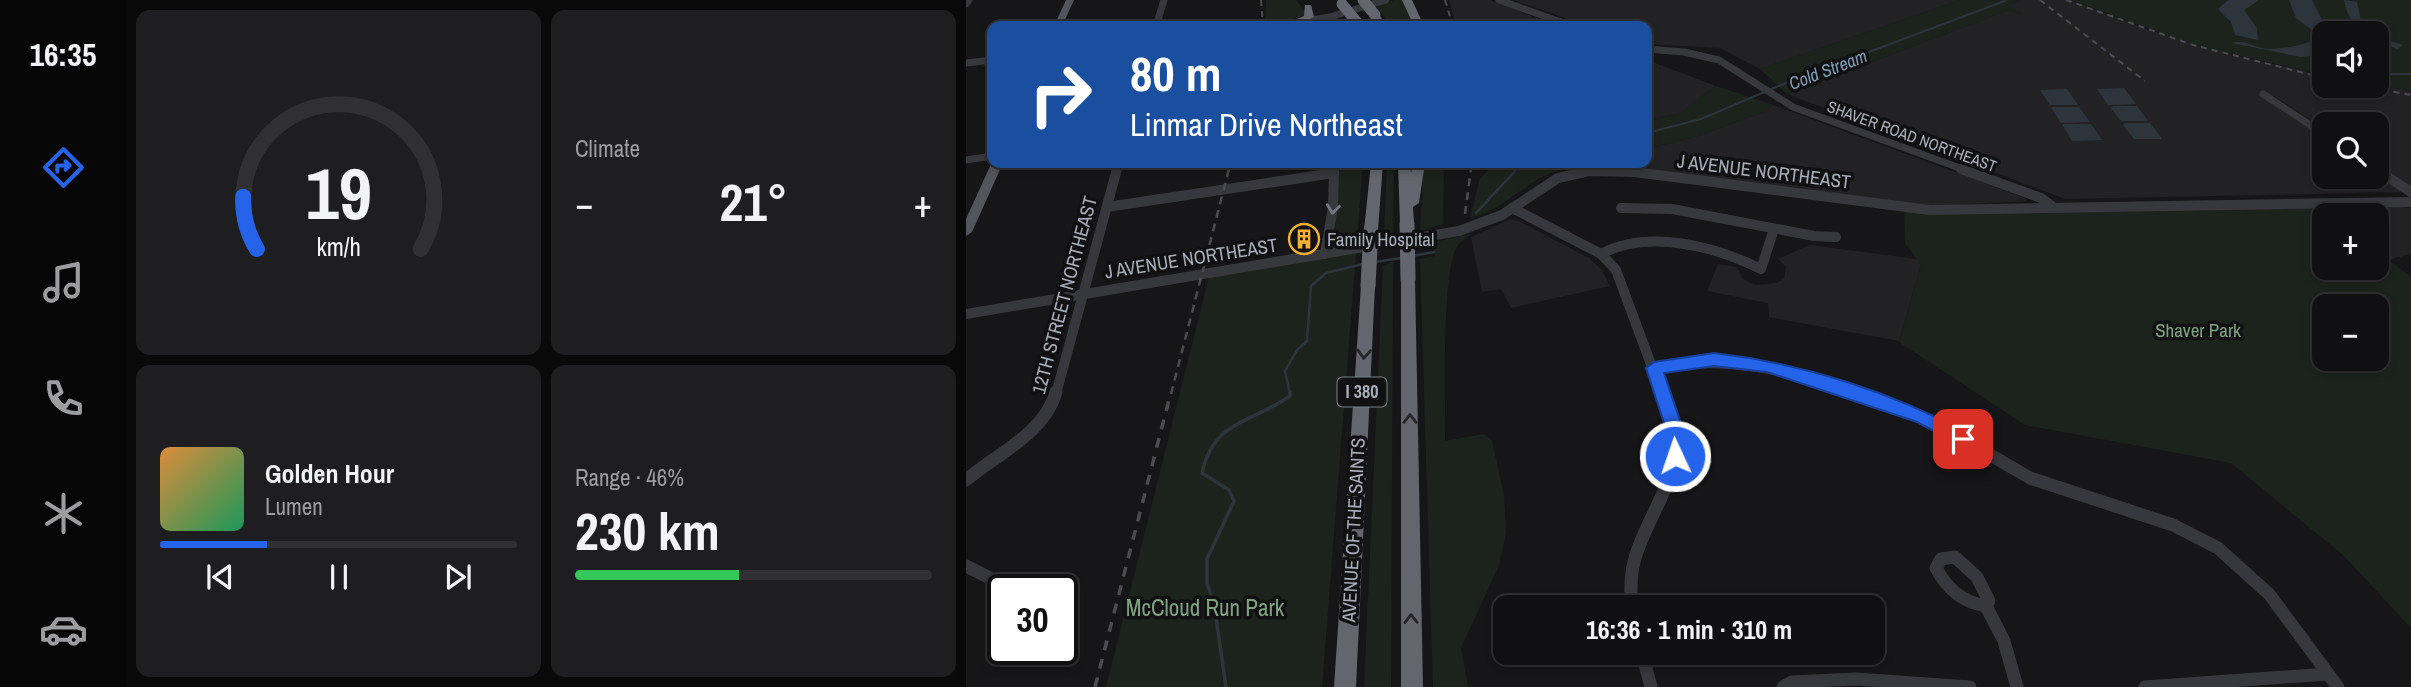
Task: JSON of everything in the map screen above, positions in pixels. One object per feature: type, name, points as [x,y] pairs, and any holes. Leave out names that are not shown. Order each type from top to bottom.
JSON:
[{"type":"highway","points":[[1363,0],[1378,21]]},
{"type":"highway","points":[[1407,0],[1417,21]]},
{"type":"highway","points":[[1340,2],[1355,21]]},
{"type":"highway","points":[[1305,4],[1320,21]]},
{"type":"highway","points":[[1300,21],[1309,17],[1305,4]]},
{"type":"highway","points":[[1369,168],[1373,203]]},
{"type":"highway","name":"AVENUE OF THE SAINTS","points":[[1345,687],[1376,168]]},
{"type":"highway","name":"I 380","points":[[1404,168],[1412,687]]},
{"type":"highway","points":[[1407,224],[1418,168]]},
{"type":"highway","points":[[1336,687],[1349,592]]},
{"type":"main road","points":[[1060,21],[1070,0]]},
{"type":"main road","points":[[966,232],[994,168]]},
{"type":"street","points":[[1158,21],[1164,0]]},
{"type":"street","points":[[1328,21],[1386,0]]},
{"type":"street","points":[[1499,0],[1558,21]]},
{"type":"street","name":"SHAVER ROAD NORTHEAST","points":[[1652,50],[1703,55],[1743,73],[1784,102],[2041,198],[2052,206]]},
{"type":"street","points":[[966,63],[987,61]]},
{"type":"street","points":[[2263,94],[2312,126]]},
{"type":"street","points":[[966,160],[987,157]]},
{"type":"street","name":"12TH STREET NORTHEAST","points":[[966,480],[1026,436],[1053,404],[1118,168]]},
{"type":"street","points":[[1107,207],[1334,168],[1333,207],[1325,254]]},
{"type":"street","name":"J AVENUE NORTHEAST","points":[[966,314],[1459,231],[1486,223],[1558,178],[1589,171],[1746,185],[1930,210],[2411,202]]},
{"type":"street","points":[[2389,178],[2411,192]]},
{"type":"street","points":[[1512,208],[1601,254],[1623,285],[1675,432],[1675,456],[1665,491],[1634,552],[1629,573],[1630,595]]},
{"type":"street","points":[[1621,208],[1672,209],[1774,229],[1836,237]]},
{"type":"street","points":[[1601,254],[1627,243],[1650,241],[1744,260],[1761,269],[1774,229]]},
{"type":"street","points":[[1654,368],[1690,361],[1735,360],[1767,365],[1829,384],[1923,417],[2031,478],[2199,537],[2249,573],[2338,687]]},
{"type":"street","points":[[966,566],[987,576]]},
{"type":"street","points":[[1986,606],[2004,642],[2017,687]]},
{"type":"street","points":[[1645,665],[1651,687]]},
{"type":"street","points":[[2145,687],[2328,674]]},
{"type":"street","points":[[1783,687],[1792,682],[1856,679],[1970,687]]},
{"type":"shaded area","points":[[1449,0],[1490,0],[1545,21],[1455,21]]},
{"type":"shaded area","points":[[1514,0],[1960,0],[1760,69],[1720,48],[1652,44],[1652,21],[1573,21]]},
{"type":"shaded area","points":[[2021,0],[2072,0],[2149,30],[2241,57],[2312,72],[2312,98],[2389,98],[2389,87],[2411,91],[2411,186],[2389,171],[2389,112],[2312,112],[2312,121],[2274,96],[2265,98],[2312,130],[2312,189],[2389,189],[2389,182],[2404,192],[2065,199],[1787,94],[2009,10],[2020,15],[2008,6]]},
{"type":"shaded area","points":[[2228,0],[2259,0],[2244,10],[2257,28],[2258,40],[2235,35],[2231,22],[2218,9]]},
{"type":"shaded area","points":[[2289,0],[2312,0],[2322,21],[2312,21],[2312,30],[2296,18]]},
{"type":"shaded area","points":[[2344,0],[2357,2],[2361,21],[2352,21]]},
{"type":"shaded area","points":[[2312,40],[2312,56],[2301,57],[2232,43],[2242,42],[2271,49]]},
{"type":"shaded area","points":[[2389,40],[2403,45],[2397,49],[2389,45]]},
{"type":"shaded area","points":[[1652,62],[1716,86],[1680,113],[1652,120]]},
{"type":"shaded area","points":[[2124,88],[2136,104],[2108,105],[2097,89]]},
{"type":"shaded area","points":[[2067,89],[2078,105],[2050,105],[2040,90]]},
{"type":"shaded area","points":[[1773,105],[2027,201],[1926,206],[1648,170],[1652,168],[1652,148],[1698,136],[1766,111]]},
{"type":"shaded area","points":[[2137,106],[2148,121],[2121,121],[2111,108]]},
{"type":"shaded area","points":[[2051,107],[2079,107],[2090,122],[2061,123]]},
{"type":"shaded area","points":[[2150,123],[2162,139],[2134,139],[2123,125]]},
{"type":"shaded area","points":[[2062,124],[2091,124],[2102,140],[2072,141]]},
{"type":"shaded area","points":[[2389,207],[2411,208],[2411,254],[2389,260]]},
{"type":"shaded area","points":[[1511,219],[1589,258],[1602,270],[1610,286],[1511,308],[1501,289],[1482,292],[1471,237]]},
{"type":"shaded area","points":[[1809,245],[1917,259],[1921,265],[1899,341],[1769,317],[1768,303],[1707,291],[1718,264],[1737,267],[1743,279],[1755,285],[1776,283],[1784,279],[1786,267],[1778,259]]},
{"type":"green space","points":[[1266,0],[1296,0],[1306,12],[1305,16],[1283,21],[1265,21]]},
{"type":"green space","points":[[1394,0],[1405,0],[1414,21],[1387,21],[1377,6]]},
{"type":"green space","points":[[1960,0],[2021,0],[2009,6],[2024,13],[2020,15],[2009,10],[1787,94],[1760,69]]},
{"type":"green space","points":[[2072,0],[2411,0],[2411,91],[2389,87],[2389,21],[2312,21],[2312,72],[2194,45]]},
{"type":"green space","points":[[1716,86],[1773,105],[1766,111],[1698,136],[1652,148],[1652,120],[1680,113]]},
{"type":"green space","points":[[1339,168],[1363,168],[1357,240],[1334,246]]},
{"type":"green space","points":[[1387,168],[1394,168],[1393,235],[1384,236]]},
{"type":"green space","points":[[1424,168],[1444,168],[1443,224],[1420,231]]},
{"type":"green space","points":[[1491,168],[1572,168],[1552,172],[1498,206],[1470,218],[1480,178]]},
{"type":"green space","name":"Shaver Park","points":[[2310,202],[2312,280],[2389,280],[2389,260],[2411,277],[2411,628],[2343,555],[2231,463],[2025,425],[1899,342],[1921,265],[1905,243],[1904,208]]},
{"type":"green space","points":[[1471,234],[1456,248],[1448,286],[1445,441],[1484,434],[1492,441],[1504,495],[1506,533],[1499,565],[1461,648],[1468,687],[1433,687],[1420,259],[1435,256],[1434,248],[1420,250],[1420,245]]},
{"type":"green space","name":"McCloud Run Park","points":[[1356,253],[1322,687],[1106,687],[1209,277]]},
{"type":"green space","points":[[1393,263],[1391,687],[1364,687],[1383,265]]},
{"type":"waterway","name":"Cold Stream","points":[[1652,132],[1701,119],[1781,85],[2007,0]]},
{"type":"waterway","points":[[2389,75],[2411,74]]},
{"type":"waterway","name":"Cold Stream","points":[[1514,170],[1518,168]]},
{"type":"waterway","name":"Cold Stream","points":[[1476,213],[1517,169]]},
{"type":"waterway","name":"Cold Stream","points":[[1412,256],[1434,252]]},
{"type":"waterway","name":"Cold Stream","points":[[1374,262],[1402,258]]},
{"type":"waterway","name":"Cold Stream","points":[[1290,394],[1285,371],[1297,350],[1307,341],[1311,286],[1326,273],[1363,264]]},
{"type":"waterway","name":"Cold Stream","points":[[1226,687],[1214,604],[1207,583],[1207,559],[1234,501],[1229,490],[1202,473],[1207,456],[1225,432],[1276,405],[1290,394]]},
{"type":"railway","points":[[1261,0],[1263,21]]},
{"type":"railway","points":[[1445,0],[1451,21]]},
{"type":"railway","points":[[2040,0],[2145,81]]},
{"type":"railway","points":[[2066,0],[2193,45],[2312,75]]},
{"type":"railway","points":[[2389,91],[2411,95]]},
{"type":"railway","points":[[1171,394],[1229,169]]},
{"type":"railway","points":[[1465,214],[1471,169]]},
{"type":"railway","points":[[1095,687],[1171,392]]},
{"type":"place","name":"Family Hospital","points":[[1304,239]]},
{"type":"route","points":[[1675,456],[1672,419],[1654,368],[1714,359],[1767,365],[1829,384],[1923,417],[1963,439]]}]
